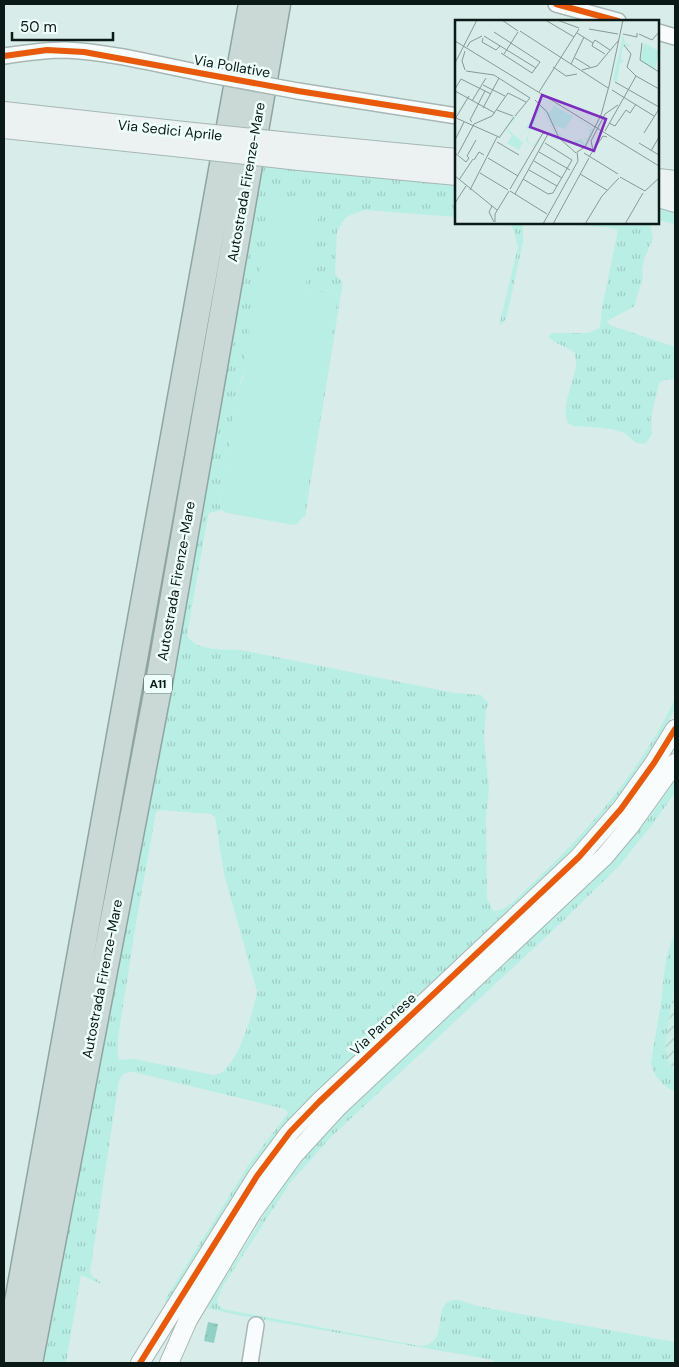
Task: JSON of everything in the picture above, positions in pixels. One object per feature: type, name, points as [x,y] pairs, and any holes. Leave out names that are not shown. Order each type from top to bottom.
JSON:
[{"type":"highway","name":"Autostrada Firenze-Mare","points":[[7,1363],[252,4]]},
{"type":"highway","name":"Autostrada Firenze-Mare","points":[[29,1363],[156,694],[277,4]]},
{"type":"main road","name":"Via Sedici Aprile","points":[[4,112],[183,140]]},
{"type":"main road","name":"Via Sedici Aprile","points":[[4,128],[183,140],[300,152],[455,175]]},
{"type":"main road","name":"Via Sedici Aprile","points":[[300,152],[455,159]]},
{"type":"main road","points":[[659,179],[675,181]]},
{"type":"main road","points":[[659,197],[675,202]]},
{"type":"street","points":[[556,4],[614,20]]},
{"type":"street","points":[[659,33],[675,37]]},
{"type":"street","name":"Via Pollative","points":[[4,56],[47,50],[84,52],[298,91],[455,116]]},
{"type":"street","name":"Via Paronese","points":[[140,1363],[240,1201],[290,1132],[319,1102],[584,851],[621,809],[654,763],[675,729]]},
{"type":"street","points":[[169,1363],[188,1320],[252,1213],[294,1155],[338,1107],[604,858],[630,826],[675,763]]},
{"type":"street","points":[[250,1363],[256,1325]]},
{"type":"shaded area","points":[[675,983],[675,1073],[667,1059],[665,1044]]},
{"type":"green space","points":[[261,166],[455,184],[455,217],[365,210],[345,218],[337,231],[335,274],[343,282],[306,516],[303,517],[338,295],[305,288],[320,208],[245,355],[220,505],[222,510],[209,513],[187,635],[197,644],[211,649],[241,650],[455,693],[481,695],[489,704],[486,709],[484,738],[489,790],[486,817],[487,898],[493,911],[503,909],[513,902],[592,822],[629,776],[646,751],[675,699],[675,709],[652,748],[626,786],[583,838],[341,1068],[286,1124],[248,1173],[169,1302],[165,1302],[166,1298],[249,1164],[288,1113],[285,1109],[137,1073],[129,1072],[123,1075],[119,1080],[90,1272],[92,1276],[104,1285],[81,1275],[66,1363],[44,1363]],"holes":[[[160,810],[211,814],[215,817],[224,874],[257,991],[246,1031],[232,1060],[224,1070],[216,1075],[134,1059],[119,1060],[118,1038],[156,812]]]},
{"type":"green space","points":[[273,198],[317,206],[320,209],[305,288],[338,295],[303,517],[294,525],[227,513],[222,510],[220,505],[238,388],[243,378],[245,355]]},
{"type":"green space","points":[[659,204],[675,211],[675,224],[659,220]]},
{"type":"green space","points":[[508,224],[523,224],[523,242],[507,315],[499,326],[518,247],[511,225]]},
{"type":"green space","points":[[568,224],[650,224],[653,238],[644,260],[643,279],[635,306],[607,321],[610,325],[675,347],[675,379],[663,380],[659,383],[651,418],[652,434],[646,443],[641,444],[616,430],[573,426],[568,423],[566,403],[575,372],[575,353],[549,337],[550,334],[554,333],[588,333],[600,328],[602,308],[617,235],[617,230]]},
{"type":"green space","points":[[675,780],[675,793],[619,866],[564,920],[331,1137],[290,1183],[223,1286],[217,1300],[219,1306],[223,1309],[420,1346],[430,1343],[436,1338],[444,1306],[449,1302],[458,1300],[477,1306],[675,1342],[675,1363],[494,1363],[493,1360],[237,1315],[207,1308],[272,1202],[320,1139],[361,1097],[614,859],[650,816]]},
{"type":"green space","points":[[675,934],[675,983],[665,1044],[667,1059],[675,1073],[675,1092],[659,1080],[654,1073],[651,1063],[667,958]]},
{"type":"water","points":[[208,1322],[218,1324],[214,1343],[204,1341]]},
{"type":"cycle path","points":[[556,4],[614,20]]},
{"type":"cycle path","points":[[4,56],[47,50],[84,52],[298,91],[455,116]]},
{"type":"cycle path","points":[[140,1363],[257,1176],[290,1132],[319,1102],[579,857],[621,809],[654,763],[675,729]]}]
